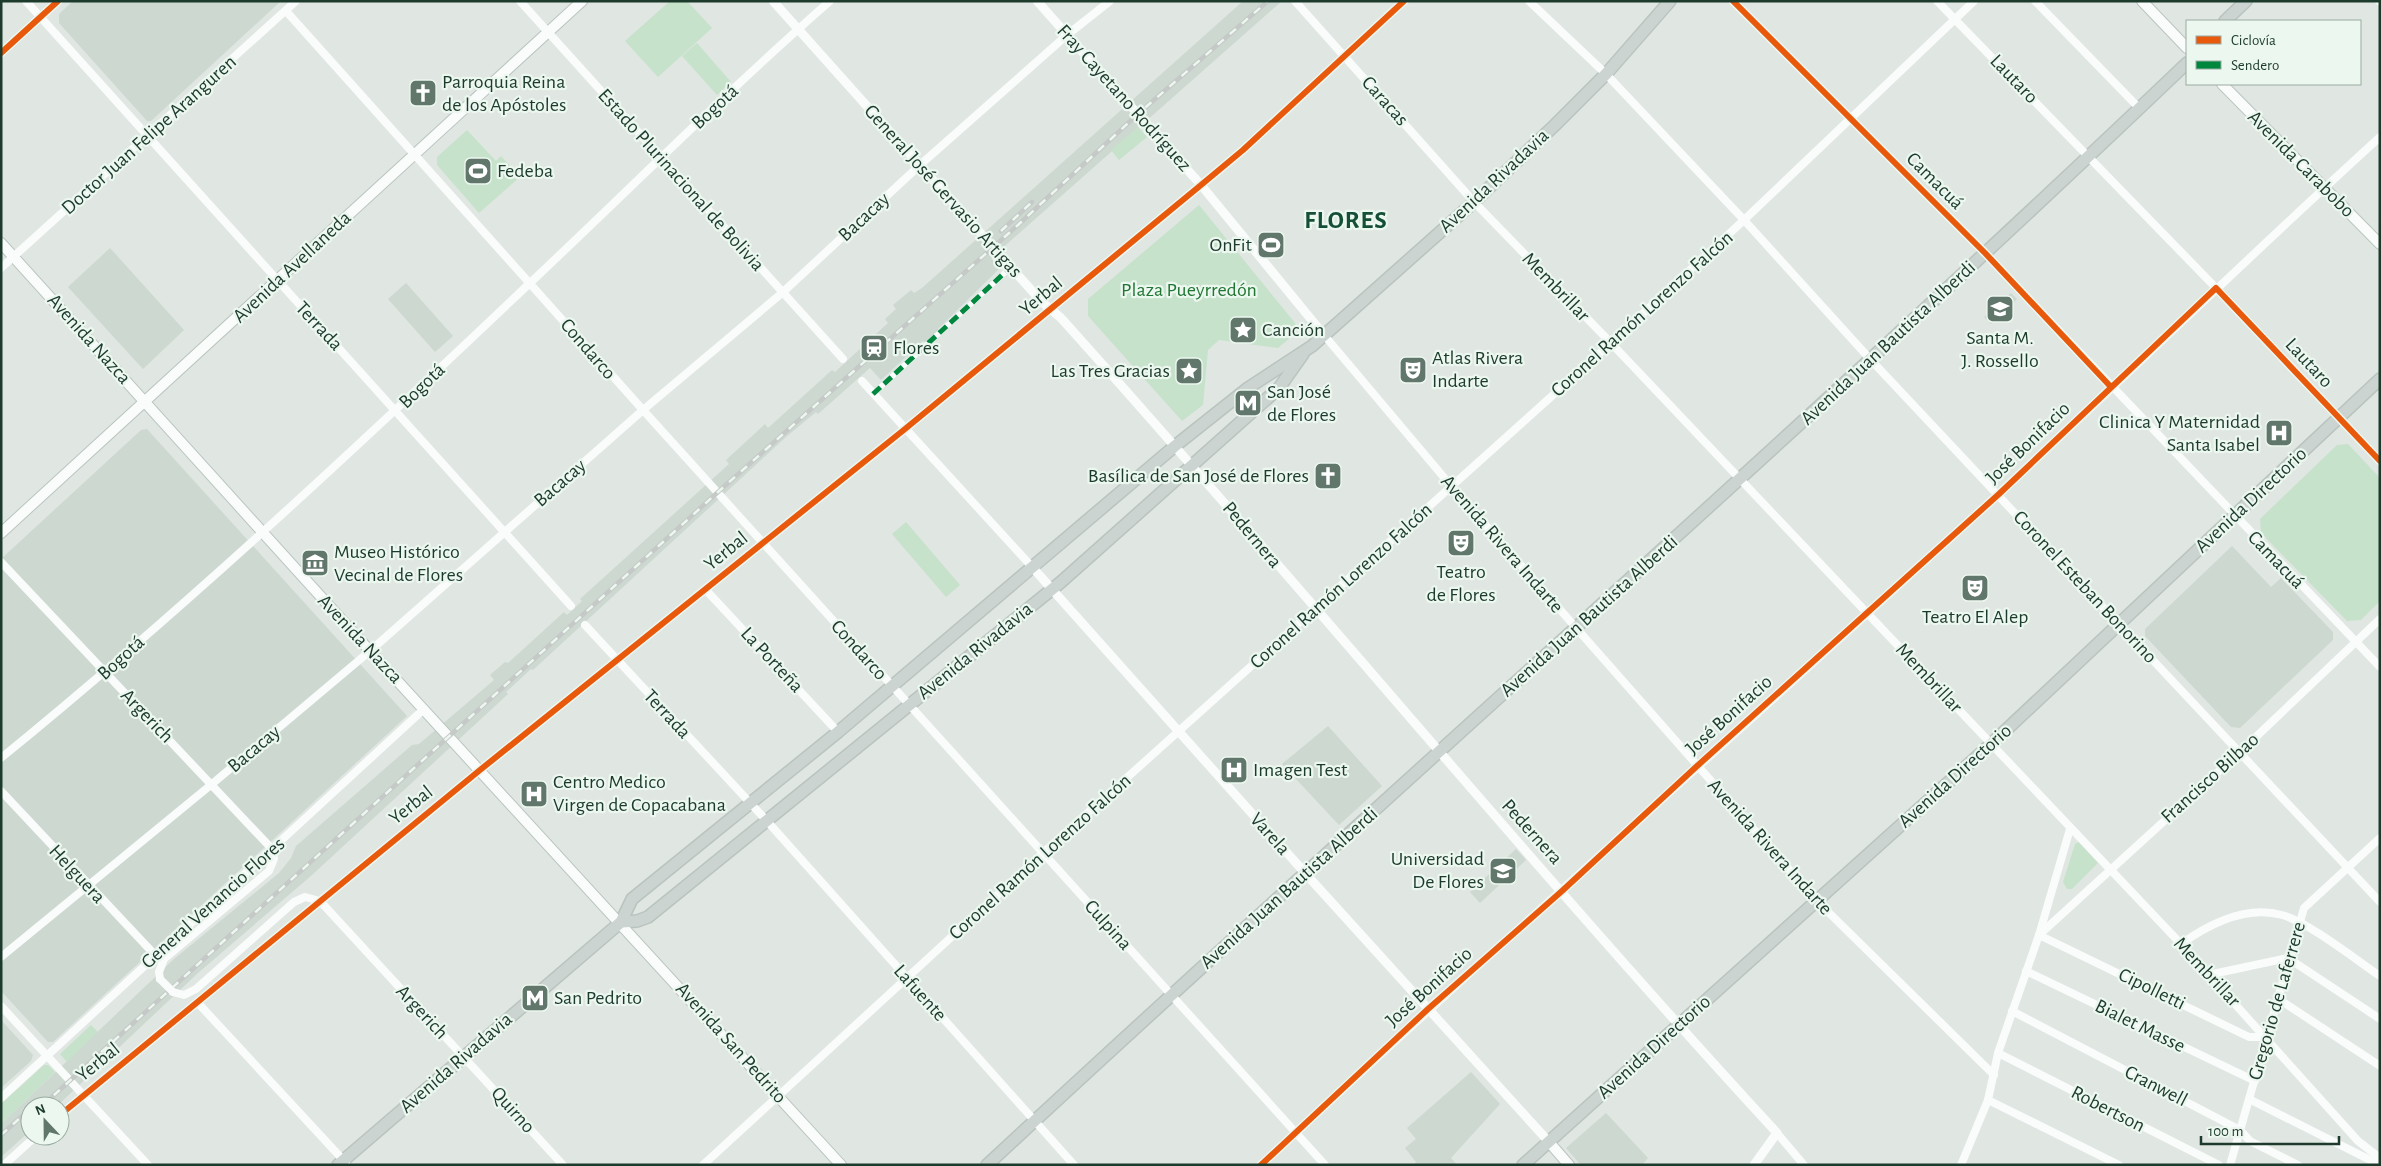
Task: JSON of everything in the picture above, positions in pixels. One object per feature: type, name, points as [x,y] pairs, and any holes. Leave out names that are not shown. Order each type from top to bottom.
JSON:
[{"type":"main road","name":"Avenida Avellaneda","points":[[1,533],[582,1]]},
{"type":"main road","name":"Avenida Rivadavia","points":[[343,1163],[463,1056],[621,922],[632,898],[838,732],[1175,446],[1248,388],[1306,350],[1324,335],[1474,202],[1606,74],[1670,1]]},
{"type":"main road","points":[[2142,1],[2186,47]]},
{"type":"main road","points":[[2226,20],[2246,1]]},
{"type":"main road","name":"Avenida Juan Bautista Alberdi","points":[[987,1165],[1438,752],[1740,480],[2090,157],[2186,65]]},
{"type":"main road","name":"Avenida Carabobo","points":[[2223,85],[2380,244]]},
{"type":"main road","name":"Avenida Nazca","points":[[1,243],[370,651],[621,922]]},
{"type":"main road","name":"Avenida Rivadavia","points":[[621,922],[637,921],[648,917],[1051,589],[1278,388],[1306,350]]},
{"type":"main road","name":"Avenida Directorio","points":[[1523,1165],[1990,745],[2380,379]]},
{"type":"main road","name":"Avenida San Pedrito","points":[[621,922],[841,1165]]},
{"type":"main road","name":"Varela","points":[[1549,1142],[1569,1165]]},
{"type":"street","name":"Terrada","points":[[26,1],[571,606]]},
{"type":"street","points":[[1,53],[58,1]]},
{"type":"street","name":"Doctor Juan Felipe Aranguren","points":[[1,268],[296,1]]},
{"type":"street","name":"Estado Plurinacional de Bolivia","points":[[520,1],[662,156],[782,293],[843,358]]},
{"type":"street","name":"General José Gervasio Artigas","points":[[773,1],[1175,446]]},
{"type":"street","name":"Bogotá","points":[[1,758],[105,673],[396,410],[662,156],[830,1]]},
{"type":"street","name":"Fray Cayetano Rodríguez","points":[[1037,1],[1201,185],[1324,335]]},
{"type":"street","name":"Bacacay","points":[[1,957],[212,784],[370,651],[642,410],[782,293],[920,165],[1067,35],[1110,1]]},
{"type":"street","name":"Caracas","points":[[1295,1],[1474,202]]},
{"type":"street","name":"Yerbal","points":[[70,1106],[617,659],[906,429],[1201,185],[1404,1]]},
{"type":"street","name":"Coronel Esteban Bonorino","points":[[1529,1],[1606,74],[1744,220],[1870,359],[1999,494],[2380,902]]},
{"type":"street","name":"Camacuá","points":[[1733,1],[1985,253],[2380,667]]},
{"type":"street","name":"Lautaro","points":[[1938,1],[2216,288],[2380,461]]},
{"type":"street","name":"Coronel Ramón Lorenzo Falcón","points":[[703,1165],[908,979],[1043,853],[1611,343],[1744,220],[1848,118],[1974,1]]},
{"type":"street","points":[[2034,1],[2140,109]]},
{"type":"street","name":"Condarco","points":[[286,11],[891,686]]},
{"type":"street","name":"José Bonifacio","points":[[1261,1165],[1428,1009],[1562,891],[1696,766],[1999,494],[2216,288],[2380,137]]},
{"type":"street","name":"Membrillar","points":[[1474,202],[1611,343],[1868,613],[1990,745],[2181,944],[2267,1037],[2358,1141],[2380,1158]]},
{"type":"street","points":[[874,394],[1012,266]]},
{"type":"street","name":"Avenida Rivera Indarte","points":[[1324,335],[1452,487],[1816,900],[1994,1075]]},
{"type":"street","points":[[862,381],[1033,568]]},
{"type":"street","name":"Pedernera","points":[[1175,446],[1438,752],[1804,1165]]},
{"type":"street","name":"Argerich","points":[[1,562],[272,849]]},
{"type":"street","name":"Varela","points":[[1033,568],[1305,873],[1549,1142]]},
{"type":"street","name":"La Porteña","points":[[705,589],[838,732]]},
{"type":"street","name":"Francisco Bilbao","points":[[2039,935],[2240,752],[2380,619]]},
{"type":"street","name":"Terrada","points":[[585,625],[766,821]]},
{"type":"street","name":"Culpina","points":[[891,686],[1325,1165]]},
{"type":"street","name":"General Venancio Flores","points":[[1,1098],[424,708]]},
{"type":"street","name":"Helguera","points":[[1,791],[155,955]]},
{"type":"street","name":"Lafuente","points":[[766,821],[1074,1165]]},
{"type":"street","name":"Francisco Bilbao","points":[[1961,1165],[1988,1100],[1998,1053],[2039,935],[2070,829]]},
{"type":"street","name":"Gregorio de Laferrere","points":[[2230,1165],[2288,958],[2304,908],[2380,838]]},
{"type":"street","points":[[272,849],[274,859],[269,871],[164,959],[158,972],[160,980],[173,992],[184,995],[196,989],[294,902],[305,897],[320,901]]},
{"type":"street","name":"Argerich","points":[[320,901],[463,1056]]},
{"type":"street","points":[[2181,944],[2201,930],[2230,918],[2264,912],[2282,915],[2299,922],[2380,976]]},
{"type":"street","name":"Cipolletti","points":[[2039,935],[2249,1036],[2267,1037]]},
{"type":"street","points":[[2208,974],[2288,958],[2380,1019]]},
{"type":"street","name":"Bialet Masse","points":[[2026,971],[2255,1081]]},
{"type":"street","points":[[2277,998],[2380,1066]]},
{"type":"street","points":[[198,1003],[343,1163]]},
{"type":"street","points":[[1,1006],[148,1165]]},
{"type":"street","name":"Cranwell","points":[[2012,1011],[2240,1130],[2250,1142],[2298,1165]]},
{"type":"street","name":"Robertson","points":[[1998,1053],[2219,1165]]},
{"type":"street","name":"Quirno","points":[[463,1056],[563,1165]]},
{"type":"street","points":[[2249,1099],[2380,1164]]},
{"type":"street","points":[[1988,1100],[2119,1165]]},
{"type":"street","points":[[1754,1165],[1776,1133]]},
{"type":"street","points":[[4,1165],[25,1146]]},
{"type":"shaded area","points":[[73,1],[281,1],[151,121],[147,121],[59,23],[59,14]]},
{"type":"shaded area","points":[[1243,1],[1282,1],[991,258],[999,269],[926,343],[923,341],[881,380],[870,368],[818,414],[816,412],[786,437],[533,670],[531,669],[506,692],[508,694],[312,875],[198,973],[68,1096],[30,1096],[174,959],[279,873],[291,858],[296,846],[412,745],[419,744],[494,680],[490,675],[505,662],[508,663],[564,612],[567,615],[582,601],[580,599],[729,464],[726,460],[765,424],[768,428],[832,370],[835,372],[888,323],[885,319],[896,309],[893,305],[911,290],[914,293],[922,288]]},
{"type":"shaded area","points":[[110,248],[184,330],[143,369],[68,287]]},
{"type":"shaded area","points":[[406,283],[453,336],[435,352],[388,299]]},
{"type":"shaded area","name":"Santa M. J. Rossello","points":[[2011,293],[2017,299],[1991,324],[1984,317]]},
{"type":"shaded area","points":[[147,429],[407,716],[53,1042],[48,1042],[1,991],[1,559],[141,430]]},
{"type":"shaded area","points":[[2232,546],[2271,587],[2281,578],[2333,632],[2333,640],[2240,728],[2231,727],[2145,636],[2145,629]]},
{"type":"shaded area","points":[[1328,726],[1382,786],[1339,825],[1282,764]]},
{"type":"shaded area","name":"Universidad De Flores","points":[[1516,849],[1526,860],[1480,903],[1470,892]]},
{"type":"shaded area","points":[[1,1020],[33,1055],[31,1061],[1,1088]]},
{"type":"shaded area","points":[[1471,1072],[1500,1104],[1451,1158],[1457,1165],[1413,1165],[1416,1162],[1405,1148],[1416,1139],[1407,1128]]},
{"type":"shaded area","points":[[20,1106],[20,1140],[1,1157],[1,1124]]},
{"type":"shaded area","points":[[1606,1113],[1648,1158],[1642,1165],[1581,1165],[1566,1148]]},
{"type":"green space","points":[[670,1],[687,1],[712,28],[658,77],[625,41]]},
{"type":"green space","points":[[697,43],[731,82],[717,95],[682,56]]},
{"type":"green space","points":[[1138,127],[1147,137],[1119,160],[1111,150]]},
{"type":"green space","name":"Fedeba","points":[[467,130],[496,161],[501,156],[520,177],[479,213],[437,165],[437,157]]},
{"type":"green space","name":"Plaza Pueyrredón","points":[[1199,205],[1295,323],[1295,327],[1291,337],[1278,348],[1219,340],[1208,350],[1203,405],[1182,421],[1088,316],[1088,299]]},
{"type":"green space","points":[[2348,444],[2380,478],[2380,601],[2361,620],[2347,621],[2261,533],[2260,519],[2337,445]]},
{"type":"green space","points":[[906,522],[960,585],[946,597],[892,534]]},
{"type":"green space","points":[[2079,842],[2098,863],[2072,889],[2067,889],[2063,882],[2075,844]]},
{"type":"green space","points":[[91,1025],[98,1032],[67,1062],[60,1054]]},
{"type":"green space","points":[[44,1065],[48,1065],[55,1072],[30,1096],[20,1096],[20,1106],[1,1124],[1,1104]]},
{"type":"railway","points":[[53,1096],[718,492],[1018,225],[1139,113],[1268,1]]},
{"type":"railway","points":[[1001,231],[1032,202]]},
{"type":"railway","points":[[1,1135],[20,1118]]},
{"type":"marked path","points":[[873,394],[1012,266]]},
{"type":"cycle path","points":[[1,53],[58,1]]},
{"type":"cycle path","points":[[70,1107],[480,770],[905,429],[1201,185],[1243,150],[1404,1]]},
{"type":"cycle path","points":[[1733,1],[1985,253],[2111,387]]},
{"type":"cycle path","points":[[1261,1165],[1428,1009],[1562,891],[1696,767],[1999,494],[2216,288],[2380,461]]},
{"type":"place","name":"Parroquia Reina de los Apóstoles","points":[[423,93]]},
{"type":"place","name":"Fedeba","points":[[478,171]]},
{"type":"place","name":"OnFit","points":[[1271,245]]},
{"type":"place","name":"Santa M. J. Rossello","points":[[2000,309]]},
{"type":"place","name":"Canción","points":[[1243,330]]},
{"type":"place","name":"Flores","points":[[874,348]]},
{"type":"place","name":"Atlas Rivera Indarte","points":[[1413,370]]},
{"type":"place","name":"Las Tres Gracias","points":[[1189,371]]},
{"type":"place","name":"San José de Flores","points":[[1248,403]]},
{"type":"place","name":"Clinica Y Maternidad Santa Isabel","points":[[2279,433]]},
{"type":"place","name":"Basílica de San José de Flores","points":[[1328,476]]},
{"type":"place","name":"Teatro de Flores","points":[[1461,543]]},
{"type":"place","name":"Museo Histórico Vecinal de Flores","points":[[315,563]]},
{"type":"place","name":"Teatro El Alep","points":[[1975,588]]},
{"type":"place","name":"Imagen Test","points":[[1234,770]]},
{"type":"place","name":"Centro Medico Virgen de Copacabana","points":[[534,794]]},
{"type":"place","name":"Universidad De Flores","points":[[1503,871]]},
{"type":"place","name":"San Pedrito","points":[[535,998]]},
{"type":"district","name":"FLORES","points":[[1346,220]]}]
